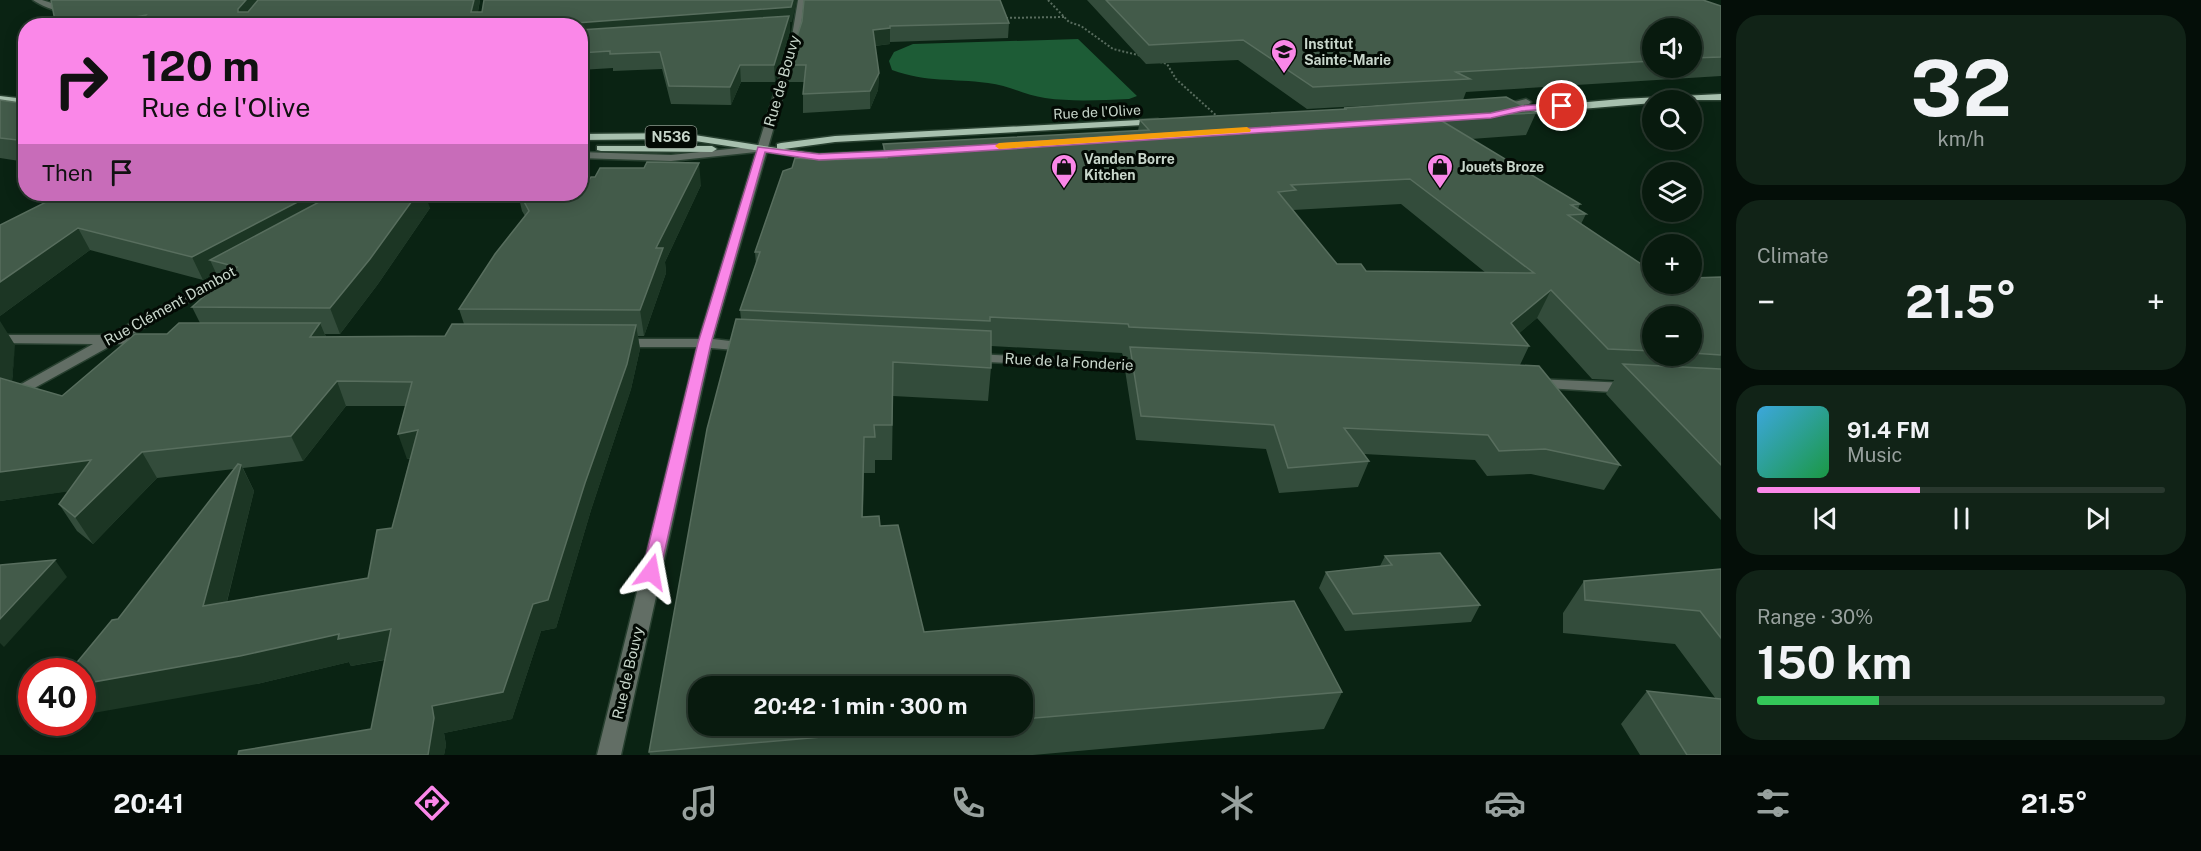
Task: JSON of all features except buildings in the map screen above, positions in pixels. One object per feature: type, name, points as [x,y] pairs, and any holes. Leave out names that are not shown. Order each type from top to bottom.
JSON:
[{"type":"main road","points":[[1721,89],[1526,102],[1491,109],[1721,97]]},
{"type":"main road","points":[[0,99],[18,101]]},
{"type":"main road","name":"Rue de l'Olive","points":[[588,147],[762,149],[835,139],[1219,118]]},
{"type":"main road","name":"Rue de l'Olive","points":[[588,137],[682,136],[819,157],[909,153]]},
{"type":"street","points":[[36,0],[55,8],[74,10]]},
{"type":"street","name":"Rue de Bouvy","points":[[609,755],[705,343],[796,36],[801,0]]},
{"type":"street","points":[[786,27],[797,26]]},
{"type":"street","points":[[588,155],[671,158],[762,149]]},
{"type":"street","name":"Rue Clément Dambot","points":[[0,402],[246,264]]},
{"type":"street","points":[[0,339],[157,340]]},
{"type":"street","points":[[606,343],[705,343],[762,348]]},
{"type":"street","name":"Rue de la Fonderie","points":[[953,357],[1156,366]]},
{"type":"street","points":[[1522,383],[1639,388]]},
{"type":"path","points":[[1048,0],[1064,17],[1113,49],[1144,57]]},
{"type":"path","points":[[996,18],[1064,17]]},
{"type":"path","points":[[1154,59],[1167,64],[1176,79],[1219,118]]},
{"type":"green space","points":[[1078,39],[1137,96],[1129,99],[1098,100],[1045,98],[995,84],[917,77],[892,70],[889,61],[894,52],[913,44]]},
{"type":"slow traffic","points":[[999,146],[1247,130]]},
{"type":"place","name":"Institut Sainte-Marie","points":[[1284,75]]},
{"type":"place","name":"Vanden Borre Kitchen","points":[[1064,190]]},
{"type":"place","name":"Jouets Broze","points":[[1440,190]]},
{"type":"route","points":[[651,572],[705,343],[762,149],[819,157],[885,154],[1491,115],[1522,109],[1562,106]]}]
